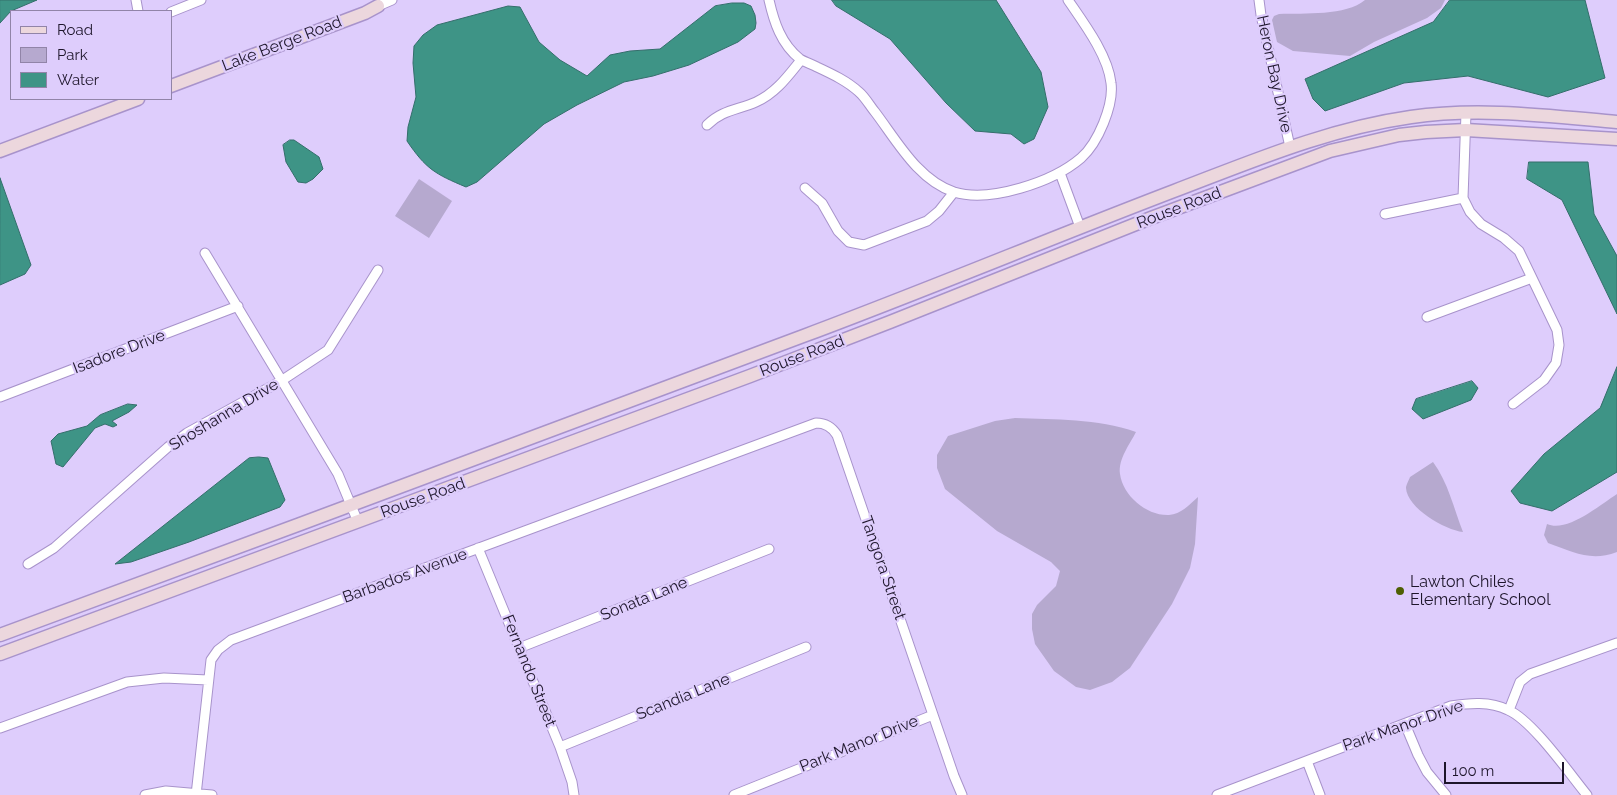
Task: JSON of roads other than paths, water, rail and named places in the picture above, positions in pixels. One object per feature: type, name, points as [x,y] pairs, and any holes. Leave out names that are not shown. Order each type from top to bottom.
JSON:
[{"type":"street","points":[[172,12],[201,0]]},
{"type":"street","name":"Lake Berge Road","points":[[172,86],[365,13],[392,0]]},
{"type":"street","points":[[769,0],[779,32],[787,47],[801,60],[840,78],[860,92],[916,166],[936,183],[954,192],[983,196],[1009,192],[1060,173],[1082,157],[1096,137],[1109,109],[1112,83],[1104,60],[1068,0]]},
{"type":"street","name":"Heron Bay Drive","points":[[1259,0],[1290,147]]},
{"type":"street","points":[[707,125],[717,115],[757,101],[777,89],[801,60]]},
{"type":"street","points":[[0,151],[135,100]]},
{"type":"street","points":[[1466,113],[1463,198],[1470,212],[1481,224],[1504,238],[1519,251],[1557,330],[1556,362],[1544,380],[1513,404]]},
{"type":"street","name":"Rouse Road","points":[[0,635],[815,332],[1080,227],[1318,137],[1364,125],[1415,116],[1466,113],[1531,115],[1617,122]]},
{"type":"street","name":"Rouse Road","points":[[0,654],[750,376],[1151,218],[1339,149],[1399,135],[1466,130],[1617,139]]},
{"type":"street","points":[[1060,173],[1080,227]]},
{"type":"street","points":[[805,188],[822,203],[838,231],[850,242],[864,245],[927,222],[939,211],[954,192]]},
{"type":"street","points":[[1385,214],[1463,198]]},
{"type":"street","points":[[205,253],[338,474],[358,522]]},
{"type":"street","name":"Shoshanna Drive","points":[[28,564],[54,548],[168,447],[187,433],[281,381],[328,350],[378,270]]},
{"type":"street","points":[[1427,317],[1532,278]]},
{"type":"street","name":"Isadore Drive","points":[[0,397],[238,306]]},
{"type":"street","name":"Barbados Avenue","points":[[197,794],[211,660],[218,650],[231,640],[816,423],[828,425]]},
{"type":"street","name":"Tangora Street","points":[[828,425],[837,435],[933,714]]},
{"type":"street","name":"Fernando Street","points":[[478,548],[560,747],[572,782],[574,795]]},
{"type":"street","name":"Sonata Lane","points":[[519,648],[769,549]]},
{"type":"street","points":[[1508,710],[1520,682],[1530,674],[1617,642]]},
{"type":"street","name":"Scandia Lane","points":[[560,747],[806,648]]},
{"type":"street","points":[[0,728],[127,682],[164,678],[208,680]]},
{"type":"street","name":"Park Manor Drive","points":[[1218,795],[1450,706],[1468,703],[1489,704],[1508,710],[1527,722],[1587,795]]},
{"type":"street","name":"Park Manor Drive","points":[[734,795],[933,714],[962,795]]},
{"type":"street","points":[[1405,724],[1418,756],[1427,772],[1446,795]]},
{"type":"street","points":[[1307,761],[1320,795]]},
{"type":"street","points":[[145,795],[166,791],[212,795]]},
{"type":"water","points":[[0,0],[37,0],[10,10],[0,23]]},
{"type":"water","points":[[832,0],[996,0],[1041,72],[1048,107],[1034,139],[1024,144],[1011,134],[975,131],[946,103],[890,39],[836,6]]},
{"type":"water","points":[[1450,0],[1585,0],[1605,78],[1548,97],[1468,76],[1404,83],[1325,111],[1313,99],[1305,79],[1433,22]]},
{"type":"water","points":[[744,3],[751,6],[755,15],[755,29],[738,42],[689,65],[653,76],[624,82],[577,105],[544,124],[477,182],[466,187],[432,170],[407,141],[408,127],[416,97],[413,63],[414,46],[423,35],[437,25],[508,6],[520,7],[539,42],[560,60],[587,76],[610,55],[630,51],[660,49],[715,6]]},
{"type":"water","points":[[290,140],[294,140],[319,157],[323,169],[306,183],[298,182],[286,162],[283,145]]},
{"type":"water","points":[[1529,162],[1588,162],[1594,214],[1617,256],[1617,314],[1562,200],[1527,179]]},
{"type":"water","points":[[0,178],[31,265],[25,274],[0,285]]},
{"type":"water","points":[[1617,367],[1617,472],[1552,511],[1520,503],[1511,491],[1544,454],[1600,408]]},
{"type":"water","points":[[1472,381],[1478,388],[1471,400],[1423,419],[1412,409],[1416,399]]},
{"type":"water","points":[[128,404],[137,405],[129,412],[112,421],[117,425],[113,427],[105,424],[95,428],[63,467],[56,464],[51,441],[58,434],[87,426],[100,415]]},
{"type":"water","points":[[249,458],[268,458],[285,500],[280,507],[189,542],[131,562],[115,564]]},
{"type":"place","name":"Lawton Chiles Elementary School","points":[[1400,591]]}]
